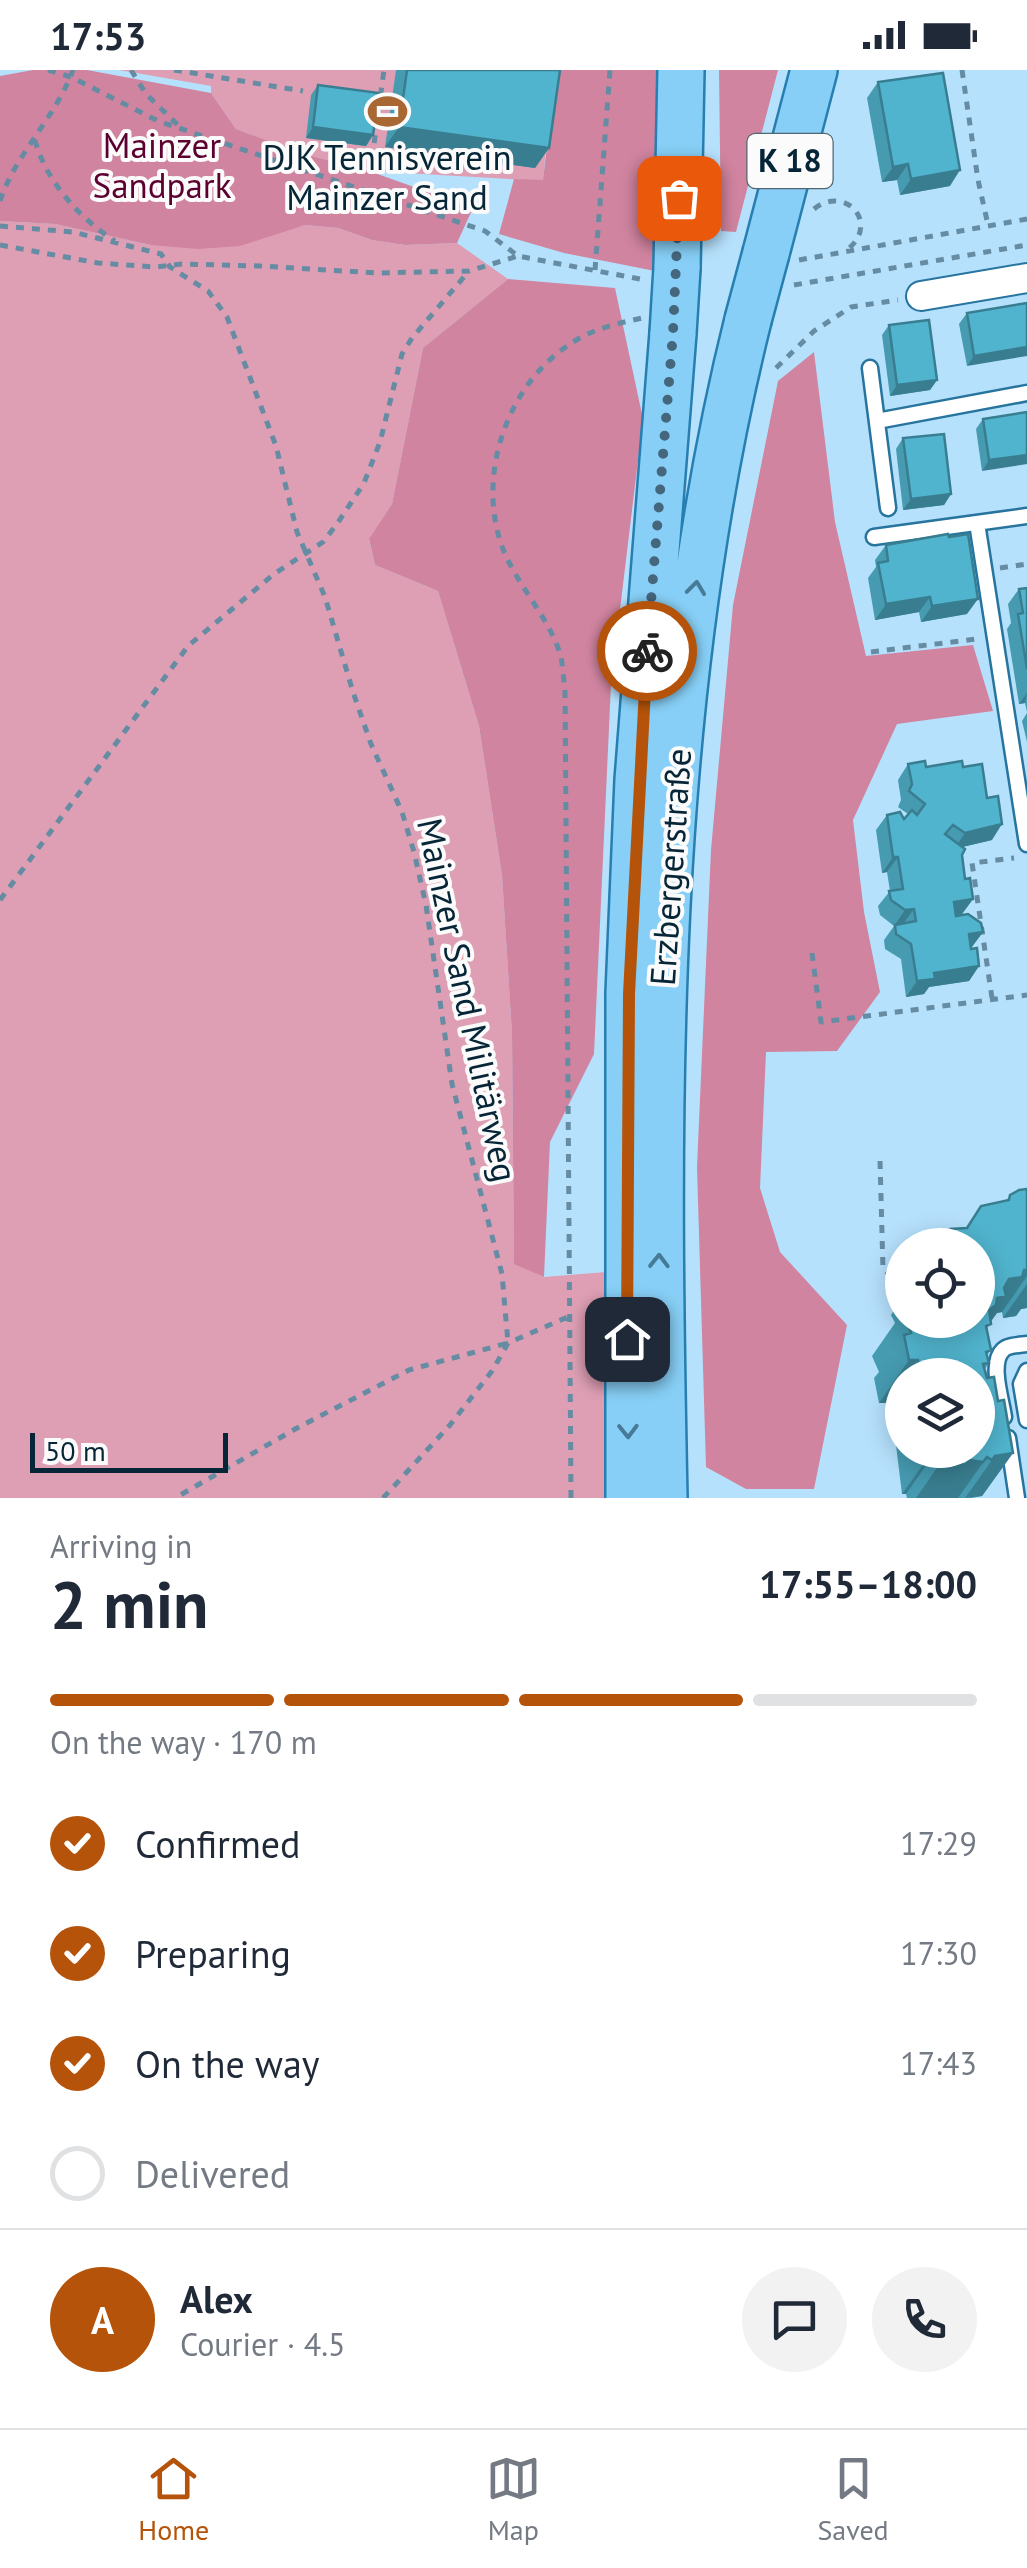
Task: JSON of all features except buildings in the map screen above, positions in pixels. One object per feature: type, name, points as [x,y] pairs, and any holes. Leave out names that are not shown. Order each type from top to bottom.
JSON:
[{"type":"main road","name":"Erzbergerstraße","points":[[629,1498],[629,994],[638,780],[673,333],[666,275],[681,70]]},
{"type":"main road","name":"Erzbergerstraße","points":[[664,1498],[659,1280],[662,999],[680,710],[718,447],[764,335],[766,253],[814,70]]},
{"type":"street","points":[[920,296],[1027,278]]},
{"type":"lane","points":[[870,368],[888,508]]},
{"type":"lane","points":[[877,420],[1027,393]]},
{"type":"lane","points":[[874,536],[1027,516]]},
{"type":"lane","points":[[977,522],[1027,844]]},
{"type":"lane","points":[[1017,1498],[997,1363],[1006,1348],[1027,1344]]},
{"type":"lane","points":[[1027,1371],[1022,1384],[1027,1420]]},
{"type":"path","points":[[48,70],[72,74],[158,121],[486,231],[518,256]]},
{"type":"path","points":[[131,70],[146,94],[181,128]]},
{"type":"path","points":[[177,70],[303,91]]},
{"type":"path","points":[[372,159],[384,70]]},
{"type":"path","points":[[596,270],[610,70]]},
{"type":"path","points":[[962,70],[988,226]]},
{"type":"path","points":[[0,201],[5,184],[72,74]]},
{"type":"path","points":[[35,140],[48,170],[70,200],[99,231],[120,244]]},
{"type":"path","points":[[808,214],[822,202],[851,205],[858,212],[860,236],[851,249],[833,255]]},
{"type":"path","points":[[822,257],[1027,219]]},
{"type":"path","points":[[0,226],[73,232],[120,244]]},
{"type":"path","name":"Mainzer Sand Militärweg","points":[[120,244],[161,254],[170,267],[208,291],[227,317],[276,446],[304,553],[325,598],[353,692],[402,812],[414,852],[426,905],[452,1084],[502,1274],[508,1343]]},
{"type":"path","points":[[0,246],[98,263],[170,267],[246,265],[377,273],[469,270],[518,256],[596,270],[666,275]]},
{"type":"path","points":[[824,278],[1027,246]]},
{"type":"path","points":[[0,900],[188,646],[323,542],[364,483],[387,419],[402,354],[469,270]]},
{"type":"path","points":[[764,335],[776,368],[814,332],[852,307],[920,296]]},
{"type":"path","points":[[571,1498],[565,688],[561,658],[551,632],[514,574],[502,545],[493,509],[493,479],[508,418],[533,380],[564,350],[588,334],[618,324]]},
{"type":"path","points":[[871,652],[994,636]]},
{"type":"path","points":[[992,999],[972,863],[1027,856]]},
{"type":"path","points":[[812,953],[821,1022],[1027,995]]},
{"type":"path","points":[[880,1162],[885,1271]]},
{"type":"path","points":[[175,1498],[409,1370],[508,1343],[570,1316]]},
{"type":"path","points":[[385,1497],[450,1425],[508,1343]]},
{"type":"shaded area","name":"DJK Tennisverein Mainzer Sand","points":[[119,70],[553,70],[543,181],[369,171],[303,155],[236,129],[211,93],[211,86]]},
{"type":"shaded area","points":[[0,221],[55,224],[151,245],[279,232],[305,225],[338,228],[372,240],[405,245],[457,243],[508,279],[423,348],[392,504],[369,540],[375,565],[438,591],[479,726],[502,875],[512,1034],[514,1263],[544,1277],[606,1272],[609,1498],[0,1498]]},
{"type":"green space","name":"Mainzer Sandpark","points":[[33,70],[87,70],[211,93],[236,129],[473,208],[457,243],[405,245],[372,240],[338,228],[305,225],[240,246],[198,249],[151,245],[55,224],[0,221],[0,76]]},
{"type":"green space","points":[[556,70],[667,70],[655,271],[564,253],[499,234],[514,179],[543,180]]},
{"type":"green space","points":[[719,70],[778,70],[736,232],[721,231]]},
{"type":"green space","points":[[508,279],[615,288],[643,419],[611,684],[594,1054],[550,1142],[544,1277],[514,1264],[512,1034],[502,875],[479,726],[438,591],[375,565],[369,539],[392,504],[423,348]]},
{"type":"green space","points":[[814,352],[835,522],[866,656],[973,645],[993,711],[897,724],[853,820],[864,912],[880,992],[837,1051],[766,1052],[760,1188],[780,1252],[847,1325],[814,1489],[746,1489],[706,1467],[697,1167],[711,850],[733,605],[778,381]]},
{"type":"way so far","points":[[647,651],[673,333],[679,198]]},
{"type":"place","name":"DJK Tennisverein Mainzer Sand","points":[[387,111]]},
{"type":"route","points":[[627,1339],[629,994],[647,651]]}]
